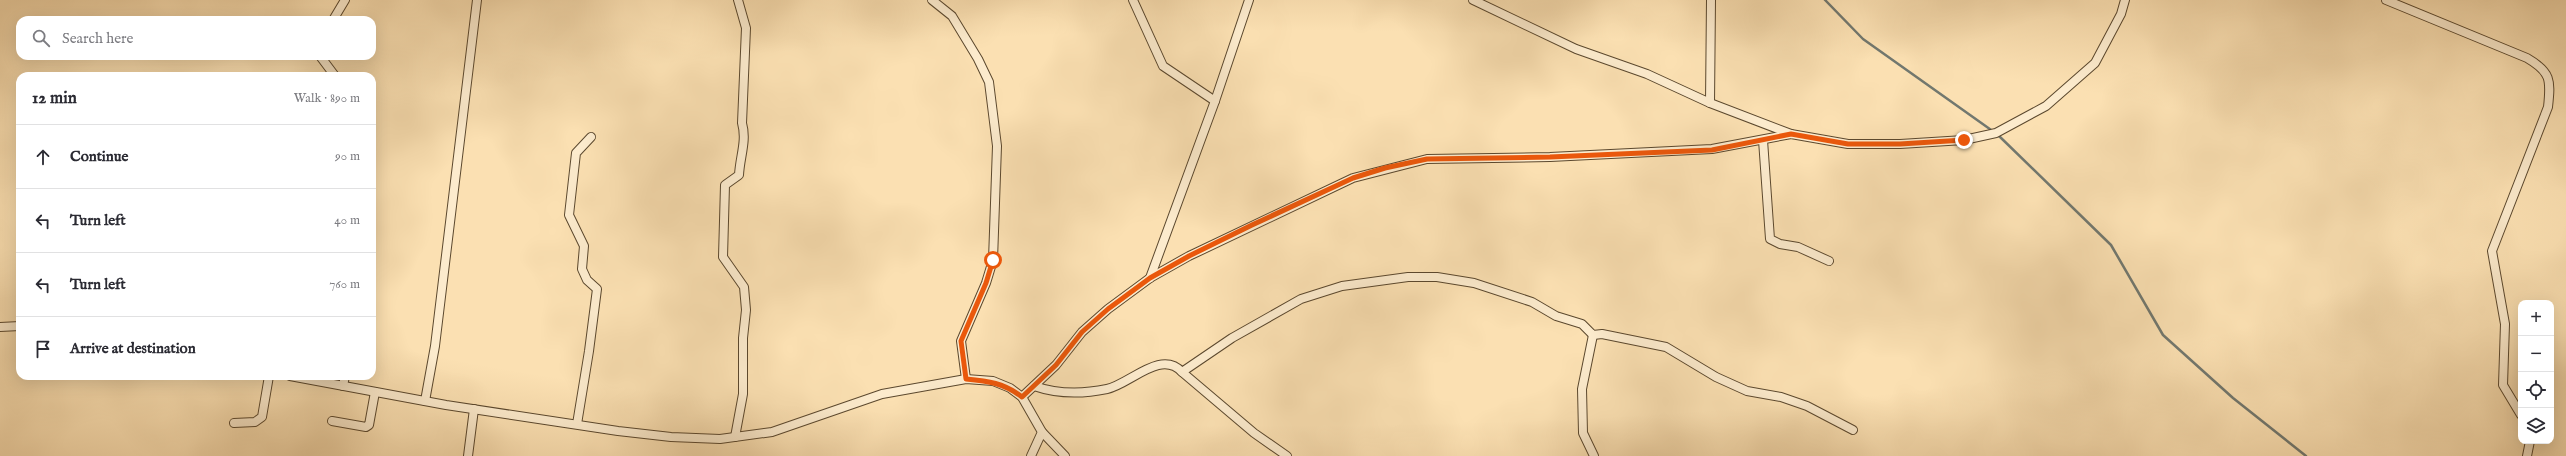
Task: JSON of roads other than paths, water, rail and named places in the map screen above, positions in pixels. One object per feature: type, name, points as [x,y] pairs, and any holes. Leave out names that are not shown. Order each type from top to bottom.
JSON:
[{"type":"street","points":[[335,16],[344,0]]},
{"type":"street","points":[[425,401],[435,346],[477,0]]},
{"type":"street","points":[[735,438],[743,394],[743,338],[746,310],[744,287],[723,257],[723,226],[725,185],[739,175],[740,157],[746,137],[742,123],[746,28],[738,0]]},
{"type":"street","points":[[932,0],[952,16],[988,82],[997,146],[993,260],[986,283],[961,341],[966,379]]},
{"type":"street","points":[[1133,0],[1163,66],[1216,101]]},
{"type":"street","points":[[1150,278],[1216,101],[1249,0]]},
{"type":"street","points":[[1473,0],[1576,49],[1647,74],[1710,103],[1791,134],[1848,144],[1900,144],[1964,140],[1996,133],[2046,106],[2095,62],[2121,14],[2125,0]]},
{"type":"street","points":[[1710,103],[1711,0]]},
{"type":"street","points":[[2386,0],[2527,58],[2541,66],[2547,73],[2550,87],[2548,107],[2492,251],[2505,324],[2503,385],[2518,410]]},
{"type":"street","points":[[323,60],[332,72]]},
{"type":"street","points":[[1022,397],[1056,365],[1082,332],[1108,309],[1150,278],[1189,256],[1353,178],[1385,168],[1427,159],[1550,157],[1712,150],[1791,134]]},
{"type":"street","points":[[577,424],[597,289],[586,280],[582,269],[584,246],[569,215],[576,153],[591,137]]},
{"type":"street","points":[[1763,140],[1770,239],[1798,247],[1829,261]]},
{"type":"street","points":[[1182,372],[1232,338],[1301,299],[1342,286],[1408,277],[1437,277],[1474,283],[1532,302],[1556,316],[1582,324],[1593,335]]},
{"type":"street","points":[[0,326],[16,326]]},
{"type":"street","points":[[1593,335],[1602,334],[1666,347],[1722,380],[1747,391],[1781,397],[1807,406],[1853,430]]},
{"type":"street","points":[[1593,335],[1582,389],[1582,434],[1594,456]]},
{"type":"street","points":[[1034,386],[1051,392],[1108,389],[1161,364],[1171,365],[1182,372],[1254,433],[1287,456]]},
{"type":"street","points":[[311,380],[474,409],[671,438],[735,438],[772,432],[882,394],[966,379],[993,381],[1010,388],[1022,397],[1042,432],[1065,456]]},
{"type":"street","points":[[234,423],[255,422],[262,417],[268,380]]},
{"type":"street","points":[[343,386],[344,380]]},
{"type":"street","points":[[332,421],[366,427],[369,425],[375,392]]},
{"type":"street","points":[[468,456],[474,409]]},
{"type":"street","points":[[1031,456],[1042,432]]},
{"type":"street","points":[[2527,456],[2529,444]]},
{"type":"waterway","points":[[1825,0],[1863,39],[1994,132]]},
{"type":"waterway","points":[[1998,135],[2111,245],[2163,335],[2233,398],[2306,456]]}]
